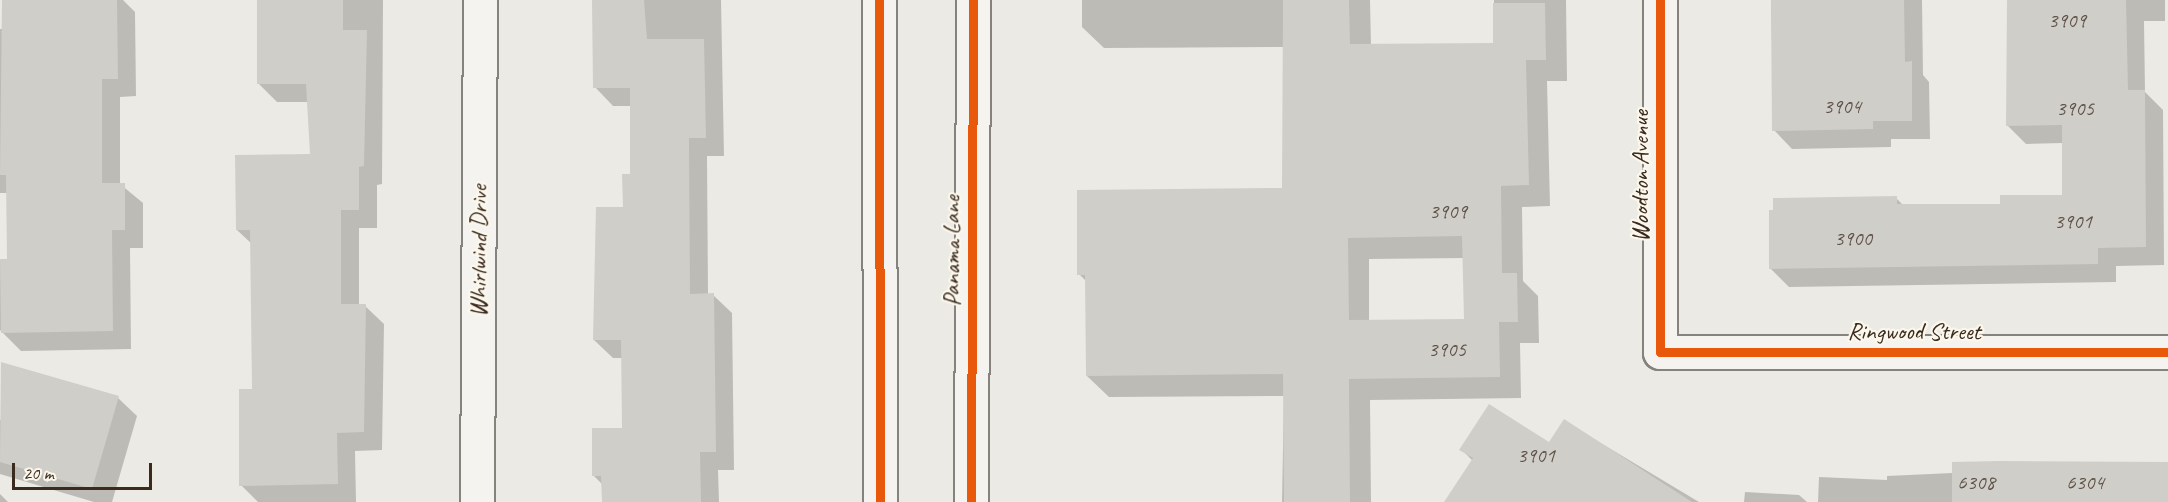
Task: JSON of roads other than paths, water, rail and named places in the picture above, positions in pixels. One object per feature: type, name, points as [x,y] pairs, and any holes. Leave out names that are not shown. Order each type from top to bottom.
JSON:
[{"type":"street","name":"Whirlwind Drive","points":[[477,502],[480,0]]},
{"type":"street","points":[[879,0],[880,502]]},
{"type":"street","name":"Panama Lane","points":[[971,502],[973,0]]},
{"type":"street","name":"Woodton Avenue","points":[[1660,0],[1660,352]]},
{"type":"street","name":"Ringwood Street","points":[[1660,352],[2168,352]]}]
